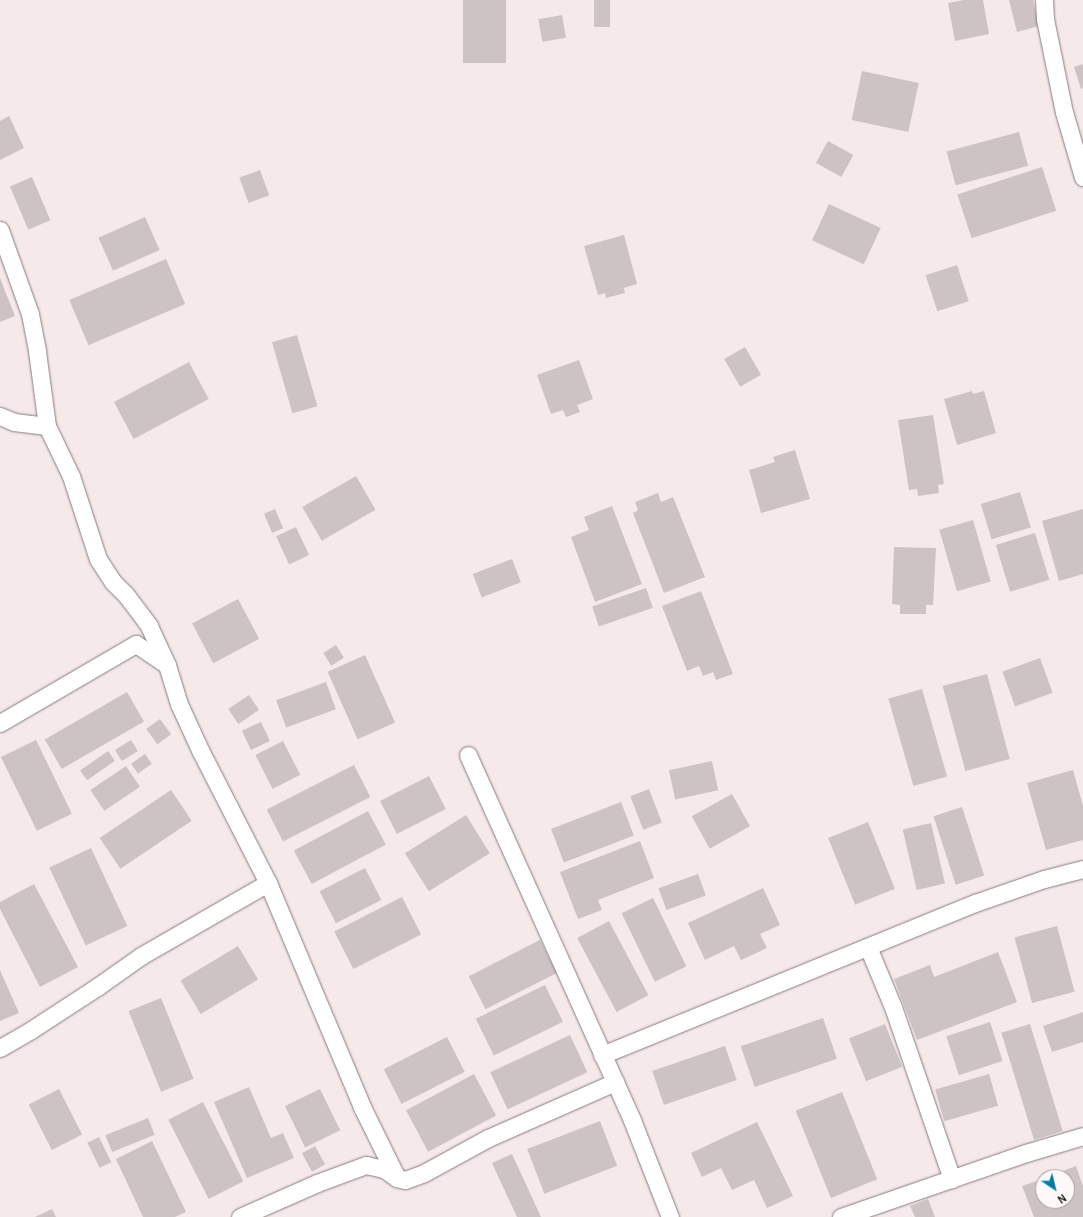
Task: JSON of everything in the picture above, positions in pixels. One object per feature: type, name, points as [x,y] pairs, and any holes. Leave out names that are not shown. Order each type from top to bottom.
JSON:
[{"type":"street","points":[[1044,0],[1045,19],[1064,112],[1083,177]]},
{"type":"street","points":[[0,230],[30,314],[38,351],[47,426],[71,476],[98,558],[113,582],[126,595],[149,626],[167,665],[179,704],[201,752],[268,883],[362,1107],[397,1178]]},
{"type":"street","points":[[0,416],[14,422],[47,426]]},
{"type":"street","points":[[0,723],[136,644],[167,665]]},
{"type":"street","points":[[468,755],[632,1120],[670,1217]]},
{"type":"street","points":[[602,1055],[975,903],[1044,879],[1083,869]]},
{"type":"street","points":[[0,1048],[84,995],[140,956],[268,883]]},
{"type":"street","points":[[868,947],[893,1007],[952,1179]]},
{"type":"street","points":[[240,1217],[317,1183],[366,1165],[384,1169],[397,1178],[406,1180],[424,1173],[488,1138],[614,1082]]},
{"type":"street","points":[[842,1217],[1026,1153],[1083,1136]]},
{"type":"building","points":[[463,0],[506,0],[506,63],[463,63]]},
{"type":"building","points":[[594,0],[610,0],[610,27],[594,27]]},
{"type":"building","points":[[964,0],[983,0],[989,34],[955,41],[948,3]]},
{"type":"building","points":[[1009,0],[1033,0],[1039,26],[1017,32]]},
{"type":"building","points":[[562,15],[566,38],[542,42],[538,19]]},
{"type":"building","points":[[1083,64],[1083,88],[1081,89],[1074,67]]},
{"type":"building","points":[[862,71],[919,83],[908,132],[852,120]]},
{"type":"building","points":[[9,116],[24,148],[0,160],[0,121]]},
{"type":"building","points":[[1019,132],[1028,166],[956,185],[947,151]]},
{"type":"building","points":[[828,141],[853,155],[841,177],[816,163]]},
{"type":"building","points":[[1042,167],[1056,211],[972,238],[957,195]]},
{"type":"building","points":[[260,170],[269,195],[249,203],[239,178]]},
{"type":"building","points":[[32,177],[50,220],[28,230],[10,186]]},
{"type":"building","points":[[829,204],[881,228],[864,264],[812,240]]},
{"type":"building","points":[[145,217],[160,250],[113,271],[98,238]]},
{"type":"building","points":[[624,235],[637,284],[624,288],[625,293],[606,298],[605,293],[598,295],[584,246]]},
{"type":"building","points":[[166,259],[185,304],[88,345],[69,300]]},
{"type":"building","points":[[957,265],[969,301],[937,311],[926,275]]},
{"type":"building","points":[[0,278],[15,316],[0,322]]},
{"type":"building","points":[[297,335],[317,406],[292,413],[272,342]]},
{"type":"building","points":[[745,347],[761,375],[740,387],[724,359]]},
{"type":"building","points":[[579,360],[593,399],[577,405],[580,412],[566,417],[563,410],[551,414],[537,375]]},
{"type":"building","points":[[189,362],[209,399],[134,439],[114,402]]},
{"type":"building","points":[[972,391],[973,394],[984,391],[996,433],[957,445],[944,399]]},
{"type":"building","points":[[933,415],[944,484],[938,485],[939,493],[918,496],[917,489],[909,490],[898,420]]},
{"type":"building","points":[[795,450],[810,499],[761,513],[749,470],[775,462],[773,457]]},
{"type":"building","points":[[356,476],[376,510],[322,541],[302,507]]},
{"type":"building","points":[[1020,492],[1031,527],[992,539],[981,504]]},
{"type":"building","points":[[658,493],[661,502],[673,497],[705,577],[664,593],[633,513],[638,510],[635,502]]},
{"type":"building","points":[[612,506],[642,584],[595,602],[571,537],[589,530],[584,517]]},
{"type":"building","points":[[275,509],[283,528],[272,533],[264,514]]},
{"type":"building","points":[[1083,509],[1083,574],[1059,581],[1042,521]]},
{"type":"building","points":[[973,520],[991,582],[957,591],[939,530]]},
{"type":"building","points":[[296,527],[309,555],[289,564],[276,536]]},
{"type":"building","points":[[1035,533],[1049,580],[1010,592],[996,545]]},
{"type":"building","points":[[894,547],[936,548],[933,605],[926,605],[926,614],[900,614],[900,605],[892,604]]},
{"type":"building","points":[[512,559],[521,582],[482,597],[473,574]]},
{"type":"building","points":[[646,588],[653,608],[599,626],[592,607]]},
{"type":"building","points":[[701,591],[733,674],[716,680],[713,672],[703,676],[699,666],[687,671],[662,606]]},
{"type":"building","points":[[238,599],[259,639],[213,663],[192,623]]},
{"type":"building","points":[[336,645],[344,658],[331,666],[323,653]]},
{"type":"building","points":[[365,655],[395,723],[358,739],[328,672]]},
{"type":"building","points":[[1040,658],[1053,693],[1015,706],[1002,672]]},
{"type":"building","points":[[987,674],[1010,759],[965,771],[943,686]]},
{"type":"building","points":[[326,682],[336,709],[286,727],[276,700]]},
{"type":"building","points":[[922,689],[947,776],[913,786],[888,699]]},
{"type":"building","points":[[127,692],[144,721],[62,769],[45,740]]},
{"type":"building","points":[[249,695],[259,710],[238,724],[228,709]]},
{"type":"building","points":[[160,719],[171,734],[157,744],[146,729]]},
{"type":"building","points":[[261,722],[270,741],[251,750],[242,731]]},
{"type":"building","points":[[36,740],[72,814],[37,831],[1,757]]},
{"type":"building","points":[[131,740],[138,751],[122,761],[115,750]]},
{"type":"building","points":[[283,741],[300,775],[273,789],[255,755]]},
{"type":"building","points":[[108,751],[115,761],[87,780],[80,771]]},
{"type":"building","points":[[145,754],[152,764],[138,774],[131,764]]},
{"type":"building","points":[[712,761],[718,790],[675,799],[669,770]]},
{"type":"building","points":[[354,765],[370,797],[283,842],[267,809]]},
{"type":"building","points":[[126,766],[140,787],[104,811],[90,790]]},
{"type":"building","points":[[1073,770],[1083,806],[1083,840],[1046,850],[1027,783]]},
{"type":"building","points":[[429,776],[446,809],[397,834],[380,801]]},
{"type":"building","points":[[649,789],[662,823],[643,830],[630,796]]},
{"type":"building","points":[[171,790],[192,821],[120,869],[100,838]]},
{"type":"building","points":[[732,794],[750,826],[710,849],[692,816]]},
{"type":"building","points":[[621,802],[634,836],[564,862],[551,829]]},
{"type":"building","points":[[962,807],[984,875],[956,885],[933,816]]},
{"type":"building","points":[[368,811],[386,845],[312,884],[294,850]]},
{"type":"building","points":[[466,815],[490,853],[429,891],[405,853]]},
{"type":"building","points":[[868,822],[895,889],[855,905],[828,838]]},
{"type":"building","points":[[931,823],[945,883],[917,890],[903,830]]},
{"type":"building","points":[[640,841],[654,878],[598,900],[602,910],[578,919],[560,872]]},
{"type":"building","points":[[91,848],[127,926],[86,945],[49,867]]},
{"type":"building","points":[[365,868],[381,900],[336,923],[320,891]]},
{"type":"building","points":[[698,874],[706,896],[666,910],[659,888]]},
{"type":"building","points":[[34,884],[78,967],[40,987],[0,909],[0,902]]},
{"type":"building","points":[[763,888],[780,925],[760,934],[767,948],[741,960],[734,946],[705,960],[688,923]]},
{"type":"building","points":[[402,897],[421,934],[353,969],[334,932]]},
{"type":"building","points":[[653,898],[686,966],[655,982],[622,913]]},
{"type":"building","points":[[609,921],[648,995],[617,1012],[577,938]]},
{"type":"building","points":[[1057,926],[1075,992],[1032,1003],[1014,937]]},
{"type":"building","points":[[540,940],[557,973],[486,1009],[469,976]]},
{"type":"building","points":[[238,946],[258,979],[201,1014],[181,981]]},
{"type":"building","points":[[998,952],[1017,1002],[917,1040],[894,979],[930,965],[934,977]]},
{"type":"building","points":[[0,970],[19,1013],[0,1021]]},
{"type":"building","points":[[545,985],[563,1022],[494,1056],[476,1019]]},
{"type":"building","points":[[161,998],[194,1079],[161,1092],[129,1011]]},
{"type":"building","points":[[1083,1012],[1083,1042],[1052,1052],[1043,1026]]},
{"type":"building","points":[[823,1018],[837,1059],[755,1087],[741,1046]]},
{"type":"building","points":[[990,1022],[1003,1061],[959,1075],[946,1036]]},
{"type":"building","points":[[885,1024],[902,1067],[866,1081],[849,1039]]},
{"type":"building","points":[[1030,1024],[1063,1131],[1034,1140],[1001,1033]]},
{"type":"building","points":[[570,1035],[587,1072],[508,1109],[490,1072]]},
{"type":"building","points":[[447,1037],[465,1072],[401,1104],[384,1069]]},
{"type":"building","points":[[725,1046],[737,1080],[664,1105],[652,1071]]},
{"type":"building","points":[[474,1074],[496,1115],[428,1152],[406,1110]]},
{"type":"building","points":[[989,1074],[998,1106],[944,1121],[935,1089]]},
{"type":"building","points":[[249,1087],[271,1138],[283,1133],[294,1158],[247,1178],[214,1102]]},
{"type":"building","points":[[59,1089],[82,1134],[52,1150],[29,1104]]},
{"type":"building","points":[[320,1089],[340,1130],[305,1147],[285,1106]]},
{"type":"building","points":[[842,1092],[877,1179],[831,1198],[796,1111]]},
{"type":"building","points":[[203,1102],[243,1181],[209,1199],[168,1120]]},
{"type":"building","points":[[148,1118],[155,1135],[112,1152],[105,1135]]},
{"type":"building","points":[[600,1121],[617,1166],[544,1194],[527,1149]]},
{"type":"building","points":[[757,1122],[793,1196],[767,1208],[754,1180],[732,1190],[721,1168],[702,1177],[691,1153]]},
{"type":"building","points":[[99,1137],[111,1162],[100,1168],[87,1143]]},
{"type":"building","points":[[152,1141],[186,1212],[175,1217],[143,1217],[116,1159]]},
{"type":"building","points":[[315,1146],[325,1164],[312,1172],[302,1153]]},
{"type":"building","points":[[512,1154],[541,1217],[517,1217],[492,1163]]},
{"type":"building","points":[[1076,1166],[1083,1186],[1083,1217],[1034,1217],[1022,1186],[1035,1182],[1035,1209],[1075,1209],[1075,1169],[1068,1169]]},
{"type":"building","points":[[928,1199],[935,1217],[915,1217],[910,1206]]},
{"type":"building","points":[[52,1209],[56,1217],[35,1217]]}]
